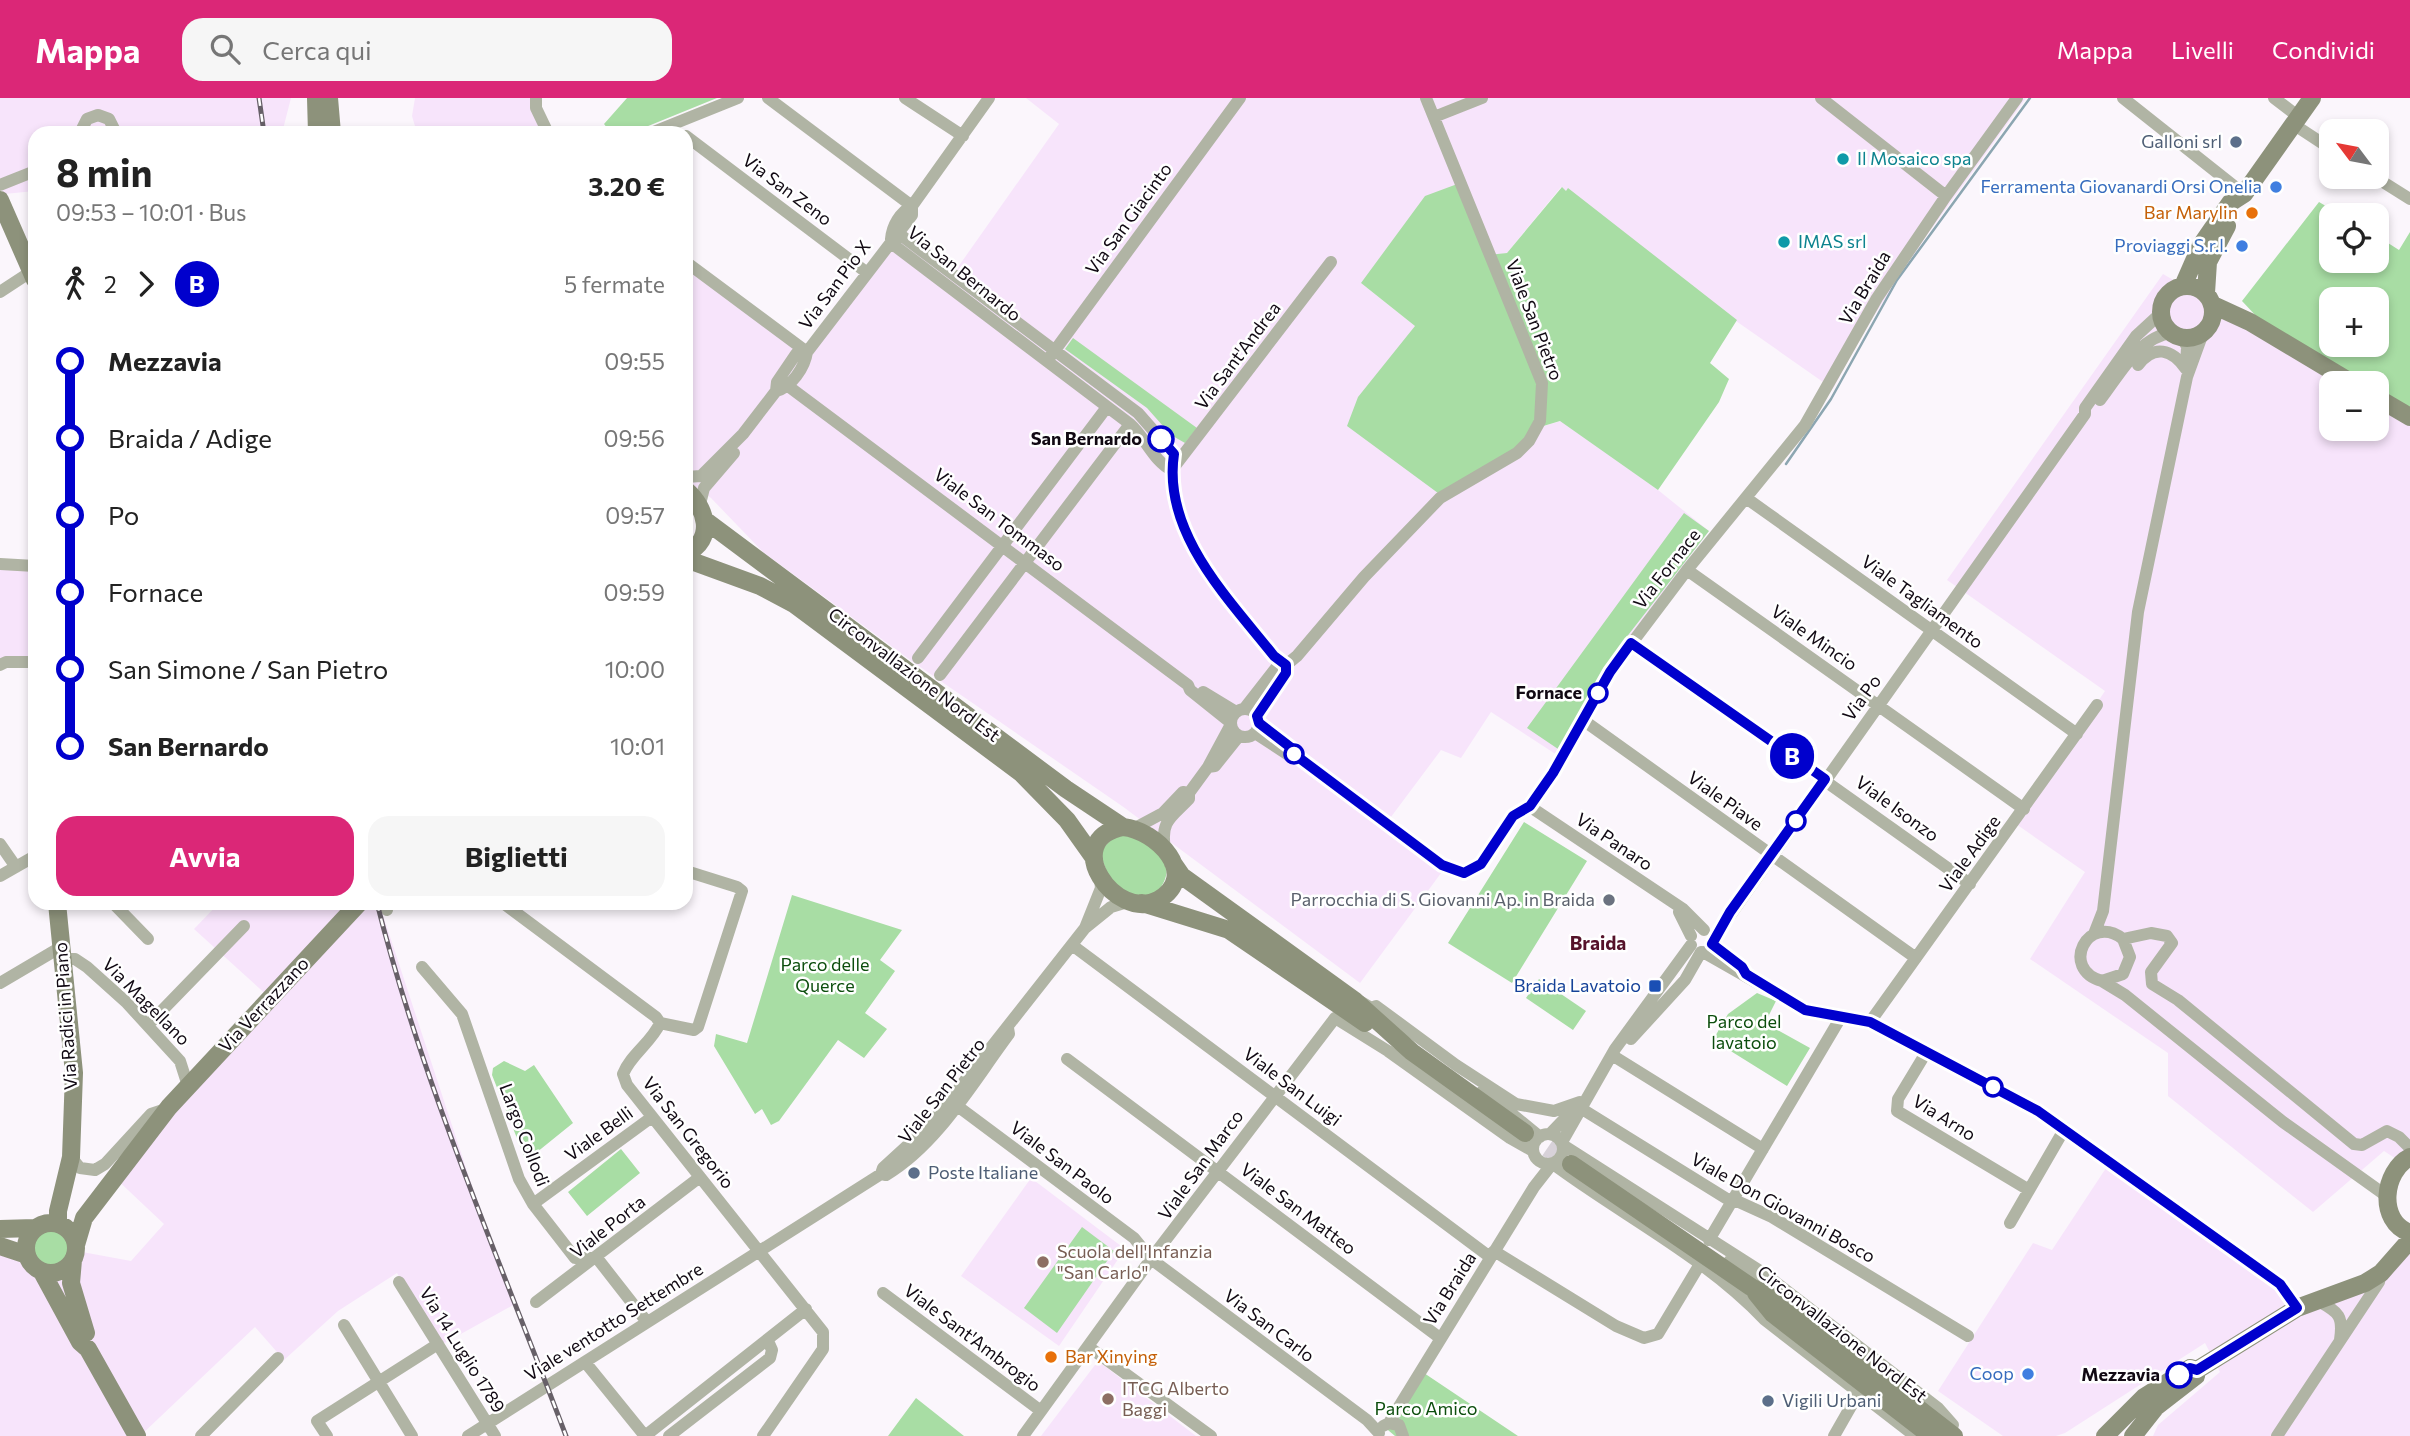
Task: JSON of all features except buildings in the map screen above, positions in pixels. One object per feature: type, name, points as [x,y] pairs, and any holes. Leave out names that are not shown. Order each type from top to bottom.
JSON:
[{"type":"main road","points":[[316,98],[317,126]]},
{"type":"main road","points":[[329,98],[331,126]]},
{"type":"main road","points":[[2183,286],[2201,245],[2230,203],[2242,196],[2312,98]]},
{"type":"main road","points":[[2206,329],[2209,299],[2208,262],[2240,209],[2242,196]]},
{"type":"main road","points":[[0,200],[28,262]]},
{"type":"main road","points":[[2276,339],[2229,322],[2217,321],[2206,329],[2177,335],[2161,313],[2169,292],[2183,286],[2195,287],[2209,299],[2331,371]]},
{"type":"main road","points":[[2389,405],[2410,417]]},
{"type":"main road","name":"Circonvallazione Nord Est","points":[[693,499],[703,513],[1066,789],[1129,827]]},
{"type":"main road","points":[[693,547],[702,539],[703,513]]},
{"type":"main road","name":"Circonvallazione Nord Est","points":[[693,562],[760,586],[794,604],[1021,774],[1068,820],[1094,858]]},
{"type":"main road","points":[[1345,1010],[1182,876],[1169,855],[1129,827],[1103,835],[1094,858],[1100,879],[1122,898],[1229,930],[1345,1010],[1538,1135]]},
{"type":"main road","points":[[1137,902],[1166,894],[1174,877],[1169,855]]},
{"type":"main road","name":"Via Radici in Piano","points":[[27,1255],[28,1238],[49,1225],[58,1211],[71,1157],[74,1073],[58,910]]},
{"type":"main road","name":"Via Verrazzano","points":[[74,1252],[84,1218],[169,1107],[352,910]]},
{"type":"main road","name":"Via Verrazzano","points":[[49,1225],[169,1107]]},
{"type":"main road","name":"Via Radici in Piano","points":[[49,1225],[70,1129]]},
{"type":"main road","name":"Circonvallazione Nord Est","points":[[1553,1164],[1747,1292],[1931,1436]]},
{"type":"main road","points":[[2383,1271],[2404,1229],[2389,1209],[2388,1197],[2400,1164]]},
{"type":"main road","points":[[0,1229],[49,1225],[69,1230],[74,1252],[71,1283],[89,1339],[88,1349]]},
{"type":"main road","points":[[2105,1436],[2144,1397],[2190,1368],[2197,1370],[2315,1299],[2365,1283],[2383,1271],[2410,1240]]},
{"type":"main road","points":[[0,1246],[27,1255],[33,1265],[43,1272],[80,1342],[88,1349],[137,1436]]},
{"type":"main road","points":[[43,1272],[57,1272],[74,1252]]},
{"type":"main road","name":"Circonvallazione Nord Est","points":[[1747,1292],[1783,1303],[1955,1436]]},
{"type":"main road","points":[[2133,1436],[2156,1407],[2197,1376],[2197,1370]]},
{"type":"street","points":[[536,98],[536,108],[545,126]]},
{"type":"street","points":[[689,126],[738,98]]},
{"type":"street","points":[[768,98],[912,206]]},
{"type":"street","points":[[905,98],[962,136]]},
{"type":"street","name":"Via San Pio X","points":[[693,476],[701,475],[743,434],[782,388],[776,382],[796,354],[807,352],[912,215],[912,206],[962,136],[987,103],[993,107],[999,98]]},
{"type":"street","name":"Via San Giacinto","points":[[1050,357],[1240,98]]},
{"type":"street","name":"Viale San Pietro","points":[[1169,855],[1163,830],[1189,799],[1189,793],[1208,767],[1235,717],[1276,668],[1286,665],[1440,498],[1517,453],[1540,421],[1542,383],[1426,98]]},
{"type":"street","points":[[1434,117],[1482,98]]},
{"type":"street","points":[[1821,98],[1946,196]]},
{"type":"street","name":"Via Braida","points":[[1746,498],[1805,425],[1877,298],[2017,98]]},
{"type":"street","points":[[2123,98],[2242,196]]},
{"type":"street","points":[[2274,98],[2319,139]]},
{"type":"street","points":[[84,126],[87,119],[98,115],[109,119],[112,126]]},
{"type":"street","name":"Via San Zeno","points":[[693,141],[866,272]]},
{"type":"street","points":[[0,185],[28,174]]},
{"type":"street","points":[[2389,186],[2410,200]]},
{"type":"street","name":"Via San Bernardo","points":[[891,239],[902,236],[1050,357],[1129,424],[1152,447],[1160,465],[1172,470]]},
{"type":"street","name":"Via Sant'Andrea","points":[[1172,470],[1331,262]]},
{"type":"street","points":[[693,267],[807,352]]},
{"type":"street","points":[[0,292],[28,278]]},
{"type":"street","points":[[2161,313],[2136,336],[2085,408],[2085,414],[2091,412],[2139,350],[2150,341],[2177,335],[2187,347],[2186,373],[2138,612],[2103,911],[2094,934],[2083,945],[2081,961],[2088,974],[2125,995],[2272,1113],[2388,1197]]},
{"type":"street","points":[[2186,373],[2206,329]]},
{"type":"street","points":[[2101,399],[2113,398],[2151,352],[2162,350],[2170,353],[2186,373]]},
{"type":"street","name":"Via San Bernardo","points":[[1050,357],[1138,413],[1174,454],[1172,470],[1181,520],[1200,559],[1274,656],[1286,665]]},
{"type":"street","name":"Viale San Tommaso","points":[[782,388],[1005,546],[1188,685],[1193,684],[1235,717]]},
{"type":"street","points":[[918,659],[1107,407]]},
{"type":"street","name":"Via Po","points":[[1703,941],[1730,912],[2085,414]]},
{"type":"street","points":[[940,675],[1129,424]]},
{"type":"street","name":"Via San Pio X","points":[[703,513],[704,488],[739,447],[743,434]]},
{"type":"street","name":"Via Fornace","points":[[1257,724],[1290,755],[1294,754],[1442,865],[1455,872],[1464,873],[1481,864],[1513,816],[1530,806],[1610,672],[1687,570],[1746,498]]},
{"type":"street","name":"Viale Tagliamento","points":[[1746,498],[2077,734]]},
{"type":"street","points":[[0,564],[28,566]]},
{"type":"street","name":"Viale Mincio","points":[[1687,570],[2024,809]]},
{"type":"street","name":"Viale Isonzo","points":[[1631,643],[1970,884]]},
{"type":"street","points":[[0,665],[6,662],[28,662]]},
{"type":"street","name":"Viale San Pietro","points":[[1257,724],[1286,673],[1286,665]]},
{"type":"street","name":"Viale Adige","points":[[1870,1022],[2097,705]]},
{"type":"street","points":[[1235,717],[1257,724],[1248,737],[1239,736],[1235,717]]},
{"type":"street","name":"Viale Piave","points":[[1583,720],[1916,958]]},
{"type":"street","name":"Viale San Pietro","points":[[1208,767],[1215,766],[1239,736]]},
{"type":"street","name":"Viale San Pietro","points":[[1129,827],[1163,813],[1183,792],[1189,793]]},
{"type":"street","name":"Via Panaro","points":[[1530,806],[1678,908],[1703,941]]},
{"type":"street","points":[[0,844],[16,867]]},
{"type":"street","points":[[0,876],[28,860]]},
{"type":"street","points":[[512,910],[660,1023],[694,1030],[698,1027],[742,891],[693,873]]},
{"type":"street","points":[[1085,928],[1101,888],[1100,879]]},
{"type":"street","points":[[1085,928],[1111,907],[1137,902]]},
{"type":"street","points":[[120,910],[148,939]]},
{"type":"street","points":[[2103,911],[2130,957]]},
{"type":"street","points":[[148,1025],[244,926]]},
{"type":"street","name":"Viale San Pietro","points":[[950,1105],[968,1073],[992,1042],[1008,1028],[1085,928]]},
{"type":"street","points":[[2094,934],[2151,933],[2167,936],[2172,943],[2151,972],[2150,978],[2155,986],[2178,1000],[2354,1144],[2367,1143],[2382,1132],[2399,1137],[2410,1148]]},
{"type":"street","points":[[2125,995],[2123,974],[2130,957],[2151,933]]},
{"type":"street","points":[[1703,941],[1742,967],[1746,974],[1805,1010],[1870,1022],[2038,1111],[2280,1284],[2297,1308]]},
{"type":"street","name":"Via Braida","points":[[1393,1431],[1405,1396],[1440,1338],[1534,1187],[1562,1156],[1562,1144],[1581,1105],[1613,1058],[1615,1049],[1703,941]]},
{"type":"street","name":"Viale San Luigi","points":[[1072,945],[1492,1254],[1616,1326],[1644,1338],[1658,1334],[1700,1264]]},
{"type":"street","points":[[0,983],[62,953]]},
{"type":"street","name":"Via Magellano","points":[[62,953],[87,967],[148,1025],[184,1067],[188,1086]]},
{"type":"street","name":"Largo Collodi","points":[[422,967],[462,1014],[519,1179],[533,1204],[575,1258],[597,1258]]},
{"type":"street","points":[[2102,981],[2123,974]]},
{"type":"street","points":[[1345,1010],[1376,1006],[1456,1065],[1528,1108],[1554,1111],[1581,1105]]},
{"type":"street","points":[[1345,1010],[1388,1051],[1467,1109],[1700,1264],[1747,1292]]},
{"type":"street","name":"Viale San Marco","points":[[1023,1436],[1151,1259],[1275,1095],[1345,1010]]},
{"type":"street","points":[[1712,1242],[1732,1202],[1841,1017]]},
{"type":"street","name":"Via San Gregorio","points":[[660,1023],[623,1074],[627,1085],[823,1332],[823,1349],[763,1436]]},
{"type":"street","name":"Viale San Pietro","points":[[760,1251],[881,1174],[883,1168],[917,1139],[950,1105],[1009,1034],[1008,1028]]},
{"type":"street","name":"Via Arno","points":[[1927,1051],[1898,1099],[1898,1111],[2029,1190]]},
{"type":"street","points":[[1613,1058],[1763,1149]]},
{"type":"street","name":"Viale San Matteo","points":[[1067,1059],[1440,1338]]},
{"type":"street","points":[[1456,1065],[1455,1070],[1538,1135],[1562,1144]]},
{"type":"street","name":"Viale San Paolo","points":[[950,1105],[1134,1238],[1151,1259]]},
{"type":"street","name":"Via Braida","points":[[1525,1201],[1534,1198],[1554,1177],[1553,1164],[1538,1135],[1581,1105]]},
{"type":"street","name":"Viale Don Giovanni Bosco","points":[[1581,1105],[1732,1202],[1739,1202],[1772,1217],[1968,1336]]},
{"type":"street","name":"Via Verrazzano","points":[[71,1157],[80,1168],[95,1170],[105,1164],[151,1114],[169,1107]]},
{"type":"street","name":"Viale Belli","points":[[533,1204],[652,1117]]},
{"type":"street","points":[[2010,1223],[2065,1128]]},
{"type":"street","points":[[2364,1178],[2400,1164],[2399,1137]]},
{"type":"street","name":"Circonvallazione Nord Est","points":[[1562,1144],[1712,1242],[1723,1245],[1765,1273],[1938,1408],[1943,1418],[1958,1429],[1955,1436]]},
{"type":"street","name":"Viale Porta","points":[[536,1302],[700,1177]]},
{"type":"street","name":"Circonvallazione Nord Est","points":[[1712,1242],[1720,1252],[1783,1300],[1783,1303]]},
{"type":"street","name":"Viale ventotto Settembre","points":[[468,1436],[760,1251]]},
{"type":"street","points":[[597,1258],[648,1322]]},
{"type":"street","name":"Via San Carlo","points":[[1151,1259],[1367,1420],[1393,1431]]},
{"type":"street","points":[[2277,1436],[2379,1282],[2383,1271]]},
{"type":"street","name":"Via 14 Luglio 1789","points":[[399,1282],[495,1436]]},
{"type":"street","name":"Circonvallazione Nord Est","points":[[1747,1292],[1765,1320],[1915,1436]]},
{"type":"street","name":"Viale Sant'Ambrogio","points":[[883,1293],[1041,1411]]},
{"type":"street","points":[[2315,1299],[2339,1315],[2342,1322],[2340,1340]]},
{"type":"street","points":[[585,1362],[645,1436],[806,1309]]},
{"type":"street","points":[[344,1325],[412,1436]]},
{"type":"street","points":[[669,1436],[770,1358],[772,1350],[768,1341]]},
{"type":"street","points":[[327,1436],[317,1421],[438,1345]]},
{"type":"street","points":[[1089,1347],[1211,1436]]},
{"type":"street","points":[[201,1436],[278,1359]]},
{"type":"street","points":[[1834,1436],[1858,1394]]},
{"type":"shaded area","points":[[0,98],[291,98],[284,126],[28,126],[28,192],[4,194],[0,186]]},
{"type":"shaded area","points":[[415,98],[542,98],[542,112],[549,126],[415,126],[412,116]]},
{"type":"shaded area","points":[[1026,98],[2026,98],[1927,235],[1862,334],[1833,389],[1736,321],[1561,187],[1507,253],[1361,283],[1415,326],[1386,367],[1540,427],[1561,421],[1658,490],[1709,531],[1608,666],[1557,755],[1491,712],[1461,758],[1441,750],[1385,825],[1444,869],[1360,983],[1122,806],[913,662],[763,552],[711,498],[693,485],[693,267],[811,354],[897,238],[951,277],[1059,124]]},
{"type":"shaded area","points":[[2163,274],[2331,371],[2319,371],[2319,441],[2389,441],[2389,405],[2410,417],[2410,1168],[2384,1151],[2313,1212],[2168,1096],[2168,1053],[2030,959],[2085,872],[2016,824],[2105,691],[1947,580]]},
{"type":"shaded area","points":[[0,569],[28,571],[28,666],[0,666]]},
{"type":"shaded area","points":[[212,910],[381,910],[491,1244],[517,1303],[441,1345],[397,1273],[338,1311],[284,1360],[255,1327],[140,1436],[0,1436],[0,1245],[66,1249],[131,1261],[164,1224],[111,1174],[271,999],[194,929]]},
{"type":"shaded area","points":[[2110,1162],[2309,1305],[2393,1263],[2410,1233],[2410,1436],[2153,1436],[2158,1425],[2220,1372],[2205,1343],[2065,1433],[2056,1436],[2003,1436],[1938,1391],[2033,1243],[2052,1250]]},
{"type":"shaded area","name":"Scuola dell'Infanzia \"San Carlo\"","points":[[1031,1178],[1125,1249],[1059,1346],[961,1276]]},
{"type":"shaded area","name":"ITCG Alberto Baggi","points":[[1098,1361],[1196,1436],[1041,1436]]},
{"type":"green space","points":[[627,98],[717,98],[648,126],[604,124]]},
{"type":"green space","points":[[1460,183],[1488,255],[1507,253],[1562,187],[1566,191],[1568,188],[1737,320],[1710,363],[1729,379],[1719,402],[1658,490],[1560,421],[1540,427],[1505,457],[1442,496],[1347,426],[1358,397],[1415,326],[1361,283],[1425,196]]},
{"type":"green space","points":[[2319,202],[2319,273],[2389,273],[2389,244],[2399,250],[2410,232],[2410,415],[2389,400],[2389,371],[2345,371],[2322,357],[2389,357],[2389,287],[2319,287],[2319,355],[2257,317],[2242,301]]},
{"type":"green space","points":[[1073,338],[1197,428],[1185,443],[1171,435],[1147,408],[1065,349]]},
{"type":"green space","points":[[1684,513],[1709,531],[1622,643],[1558,749],[1527,728]]},
{"type":"green space","points":[[1524,822],[1587,861],[1512,983],[1448,943]]},
{"type":"green space","points":[[1118,833],[1148,840],[1158,848],[1167,868],[1164,882],[1154,895],[1132,895],[1124,892],[1111,880],[1100,851]]},
{"type":"green space","name":"Parco delle Querce","points":[[792,895],[902,930],[880,960],[895,971],[865,1013],[887,1029],[864,1058],[838,1040],[779,1121],[771,1125],[762,1109],[755,1114],[714,1046],[716,1034],[747,1043]]},
{"type":"green space","points":[[1539,979],[1586,1011],[1573,1030],[1526,998]]},
{"type":"green space","name":"Parco del lavatoio","points":[[1757,993],[1776,1001],[1765,1023],[1810,1048],[1787,1086],[1713,1040],[1728,1014]]},
{"type":"green space","points":[[504,1061],[525,1071],[534,1065],[573,1123],[526,1161],[492,1075],[493,1068]]},
{"type":"green space","points":[[621,1149],[640,1173],[587,1216],[568,1192]]},
{"type":"green space","points":[[1082,1227],[1114,1251],[1057,1333],[1024,1308]]},
{"type":"green space","points":[[51,1231],[63,1236],[68,1248],[63,1260],[51,1265],[39,1260],[34,1248],[39,1236]]},
{"type":"green space","name":"Parco Amico","points":[[1418,1369],[1518,1436],[1395,1436],[1382,1425]]},
{"type":"green space","points":[[916,1398],[964,1436],[888,1436]]},
{"type":"waterway","points":[[1786,464],[1831,399],[1897,280],[2030,98]]},
{"type":"tunnel","points":[[1525,1133],[1571,1164]]},
{"type":"railway","points":[[259,98],[263,126]]},
{"type":"railway","points":[[379,910],[440,1106],[566,1436]]},
{"type":"bus line","name":"B","points":[[1161,439],[1174,454],[1171,479],[1181,520],[1200,559],[1274,656],[1286,665],[1286,673],[1257,716],[1259,723],[1294,750],[1294,754],[1455,872],[1474,870],[1481,864],[1513,816],[1519,809],[1530,806],[1553,773],[1610,672],[1631,643],[1825,779],[1730,912],[1712,944],[1742,967],[1746,974],[1805,1010],[1870,1022],[2038,1111],[2280,1284],[2291,1296],[2297,1308],[2197,1370],[2190,1368],[2179,1375]]},
{"type":"place","name":"Galloni srl","points":[[2236,142]]},
{"type":"place","name":"Il Mosaico spa","points":[[1843,159]]},
{"type":"place","name":"Ferramenta Giovanardi Orsi Onelia","points":[[2276,187]]},
{"type":"place","name":"Bar Marylin","points":[[2252,213]]},
{"type":"place","name":"IMAS srl","points":[[1784,242]]},
{"type":"place","name":"Proviaggi S.r.l.","points":[[2242,246]]},
{"type":"place","name":"San Bernardo","points":[[1161,439]]},
{"type":"place","name":"Fornace","points":[[1598,693]]},
{"type":"place","name":"Parrocchia di S. Giovanni Ap. in Braida","points":[[1609,900]]},
{"type":"place","name":"Braida Lavatoio","points":[[1655,986]]},
{"type":"place","name":"Poste Italiane","points":[[914,1173]]},
{"type":"place","name":"Scuola dell'Infanzia \"San Carlo\"","points":[[1043,1262]]},
{"type":"place","name":"Bar Xinying","points":[[1051,1357]]},
{"type":"place","name":"Coop","points":[[2028,1374]]},
{"type":"place","name":"Mezzavia","points":[[2179,1375]]},
{"type":"place","name":"ITCG Alberto Baggi","points":[[1108,1399]]},
{"type":"place","name":"Vigili Urbani","points":[[1768,1401]]},
{"type":"district","name":"Braida","points":[[1598,943]]}]
